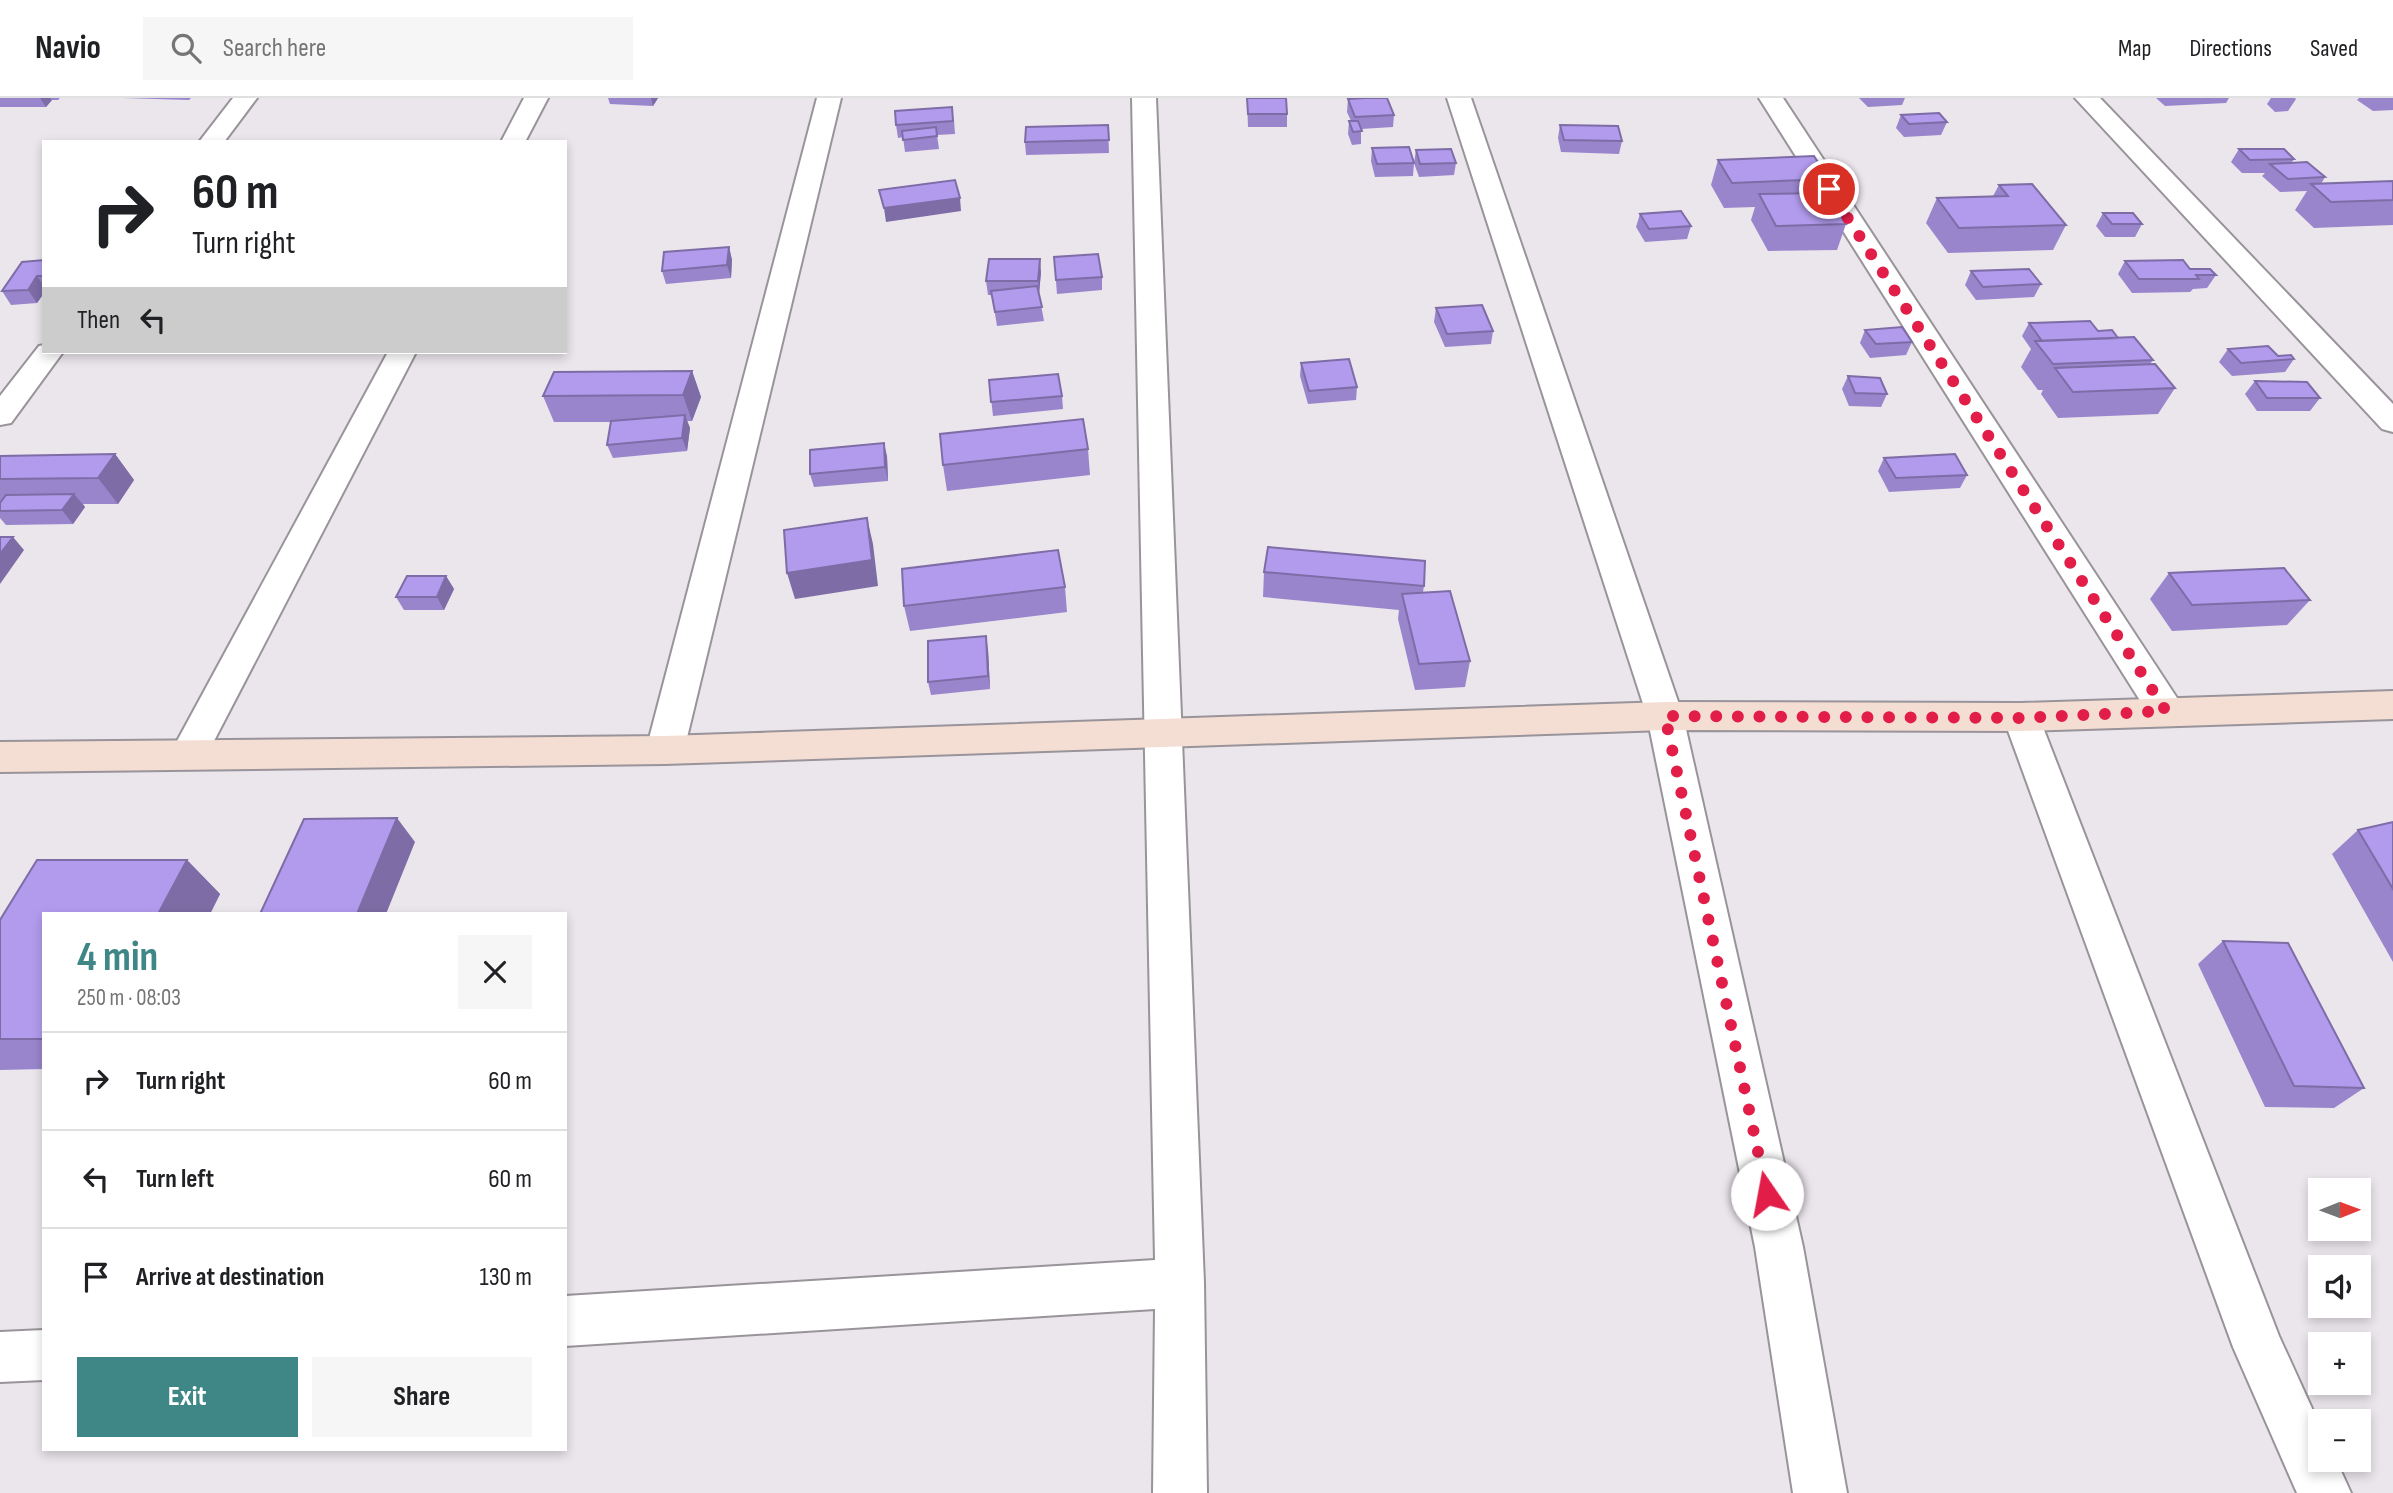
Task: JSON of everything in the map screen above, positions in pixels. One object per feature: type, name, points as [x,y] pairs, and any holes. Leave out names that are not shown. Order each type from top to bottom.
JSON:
[{"type":"street","points":[[213,140],[245,98]]},
{"type":"street","points":[[514,140],[536,98]]},
{"type":"street","points":[[665,750],[829,98]]},
{"type":"street","points":[[1144,98],[1180,1283],[1180,1493]]},
{"type":"street","points":[[1459,98],[1665,716],[1779,1247],[1820,1493]]},
{"type":"street","points":[[1771,98],[2166,711]]},
{"type":"street","points":[[2087,98],[2393,422]]},
{"type":"street","points":[[0,416],[48,354]]},
{"type":"street","points":[[190,754],[401,354]]},
{"type":"street","points":[[0,757],[665,750],[1665,716],[2021,718],[2393,705]]},
{"type":"street","points":[[2021,718],[2258,1347],[2324,1493]]},
{"type":"street","points":[[567,1321],[1180,1283]]},
{"type":"building","points":[[1247,98],[1286,98],[1287,114],[1248,114]]},
{"type":"building","points":[[1387,98],[1394,115],[1355,117],[1348,99]]},
{"type":"building","points":[[952,107],[953,121],[896,125],[895,111]]},
{"type":"building","points":[[1939,113],[1947,122],[1909,124],[1901,115]]},
{"type":"building","points":[[1349,121],[1358,121],[1362,131],[1353,132]]},
{"type":"building","points":[[1108,125],[1109,140],[1025,142],[1026,127]]},
{"type":"building","points":[[1560,125],[1618,126],[1622,141],[1564,140]]},
{"type":"building","points":[[936,127],[937,136],[903,140],[902,131]]},
{"type":"building","points":[[1409,147],[1414,163],[1377,164],[1372,148]]},
{"type":"building","points":[[1451,149],[1456,163],[1420,164],[1416,150]]},
{"type":"building","points":[[2239,149],[2284,149],[2294,159],[2250,160]]},
{"type":"building","points":[[1814,156],[1829,179],[1732,183],[1718,160]]},
{"type":"building","points":[[2307,162],[2325,177],[2288,179],[2270,164]]},
{"type":"building","points":[[955,180],[960,198],[884,208],[879,190]]},
{"type":"building","points":[[2393,181],[2393,200],[2331,202],[2311,184]]},
{"type":"building","points":[[2032,184],[2066,225],[1959,228],[1937,198],[2008,196],[1999,185]]},
{"type":"building","points":[[1827,193],[1846,224],[1776,226],[1759,194]]},
{"type":"building","points":[[1681,211],[1691,226],[1649,229],[1640,214]]},
{"type":"building","points":[[2103,213],[2133,213],[2142,224],[2112,224]]},
{"type":"building","points":[[729,247],[727,265],[662,271],[664,252]]},
{"type":"building","points":[[1098,254],[1102,277],[1056,280],[1054,257]]},
{"type":"building","points":[[989,259],[1040,259],[1038,281],[986,281]]},
{"type":"building","points":[[42,260],[42,276],[37,276],[28,290],[2,291],[22,262]]},
{"type":"building","points":[[2183,260],[2190,269],[2210,269],[2216,275],[2196,275],[2199,279],[2139,279],[2125,261]]},
{"type":"building","points":[[2029,269],[2041,284],[1983,287],[1971,271]]},
{"type":"building","points":[[1037,286],[1042,307],[995,312],[991,291]]},
{"type":"building","points":[[1482,305],[1493,331],[1447,334],[1436,308]]},
{"type":"building","points":[[2090,321],[2098,331],[2112,330],[2118,338],[2042,341],[2029,323]]},
{"type":"building","points":[[1902,327],[1912,342],[1876,344],[1865,330]]},
{"type":"building","points":[[2134,337],[2153,360],[2053,364],[2035,341]]},
{"type":"building","points":[[2268,346],[2278,356],[2291,355],[2294,359],[2241,363],[2228,349]]},
{"type":"building","points":[[1349,359],[1357,387],[1309,391],[1301,363]]},
{"type":"building","points":[[2155,364],[2175,388],[2073,392],[2055,368]]},
{"type":"building","points":[[692,371],[683,395],[543,396],[554,372]]},
{"type":"building","points":[[1058,374],[1062,396],[991,402],[989,380]]},
{"type":"building","points":[[1848,376],[1880,378],[1887,394],[1855,393]]},
{"type":"building","points":[[2255,381],[2307,382],[2320,398],[2267,398]]},
{"type":"building","points":[[685,415],[682,438],[607,445],[611,421]]},
{"type":"building","points":[[1083,419],[1088,449],[943,465],[940,434]]},
{"type":"building","points":[[884,443],[885,467],[810,474],[810,450]]},
{"type":"building","points":[[115,454],[98,478],[0,479],[0,456]]},
{"type":"building","points":[[1955,454],[1967,475],[1896,478],[1884,458]]},
{"type":"building","points":[[74,494],[62,510],[0,511],[0,503],[6,495]]},
{"type":"building","points":[[867,518],[872,560],[787,573],[784,530]]},
{"type":"building","points":[[0,537],[13,537],[0,554]]},
{"type":"building","points":[[1268,547],[1425,561],[1424,586],[1264,572]]},
{"type":"building","points":[[1058,550],[1065,587],[904,606],[902,569]]},
{"type":"building","points":[[2284,568],[2310,600],[2192,605],[2169,573]]},
{"type":"building","points":[[407,576],[446,576],[437,597],[396,597]]},
{"type":"building","points":[[1450,591],[1470,661],[1419,664],[1402,594]]},
{"type":"building","points":[[986,636],[988,676],[928,682],[928,641]]},
{"type":"building","points":[[397,818],[358,912],[261,912],[304,819]]},
{"type":"building","points":[[2393,822],[2393,889],[2358,830]]},
{"type":"building","points":[[37,860],[187,860],[159,912],[42,912],[42,1039],[0,1039],[0,920]]},
{"type":"building","points":[[2223,941],[2288,943],[2364,1088],[2294,1086]]},
{"type":"route","points":[[1767,1194],[1665,716],[2021,718],[2166,711],[1829,189]]}]
